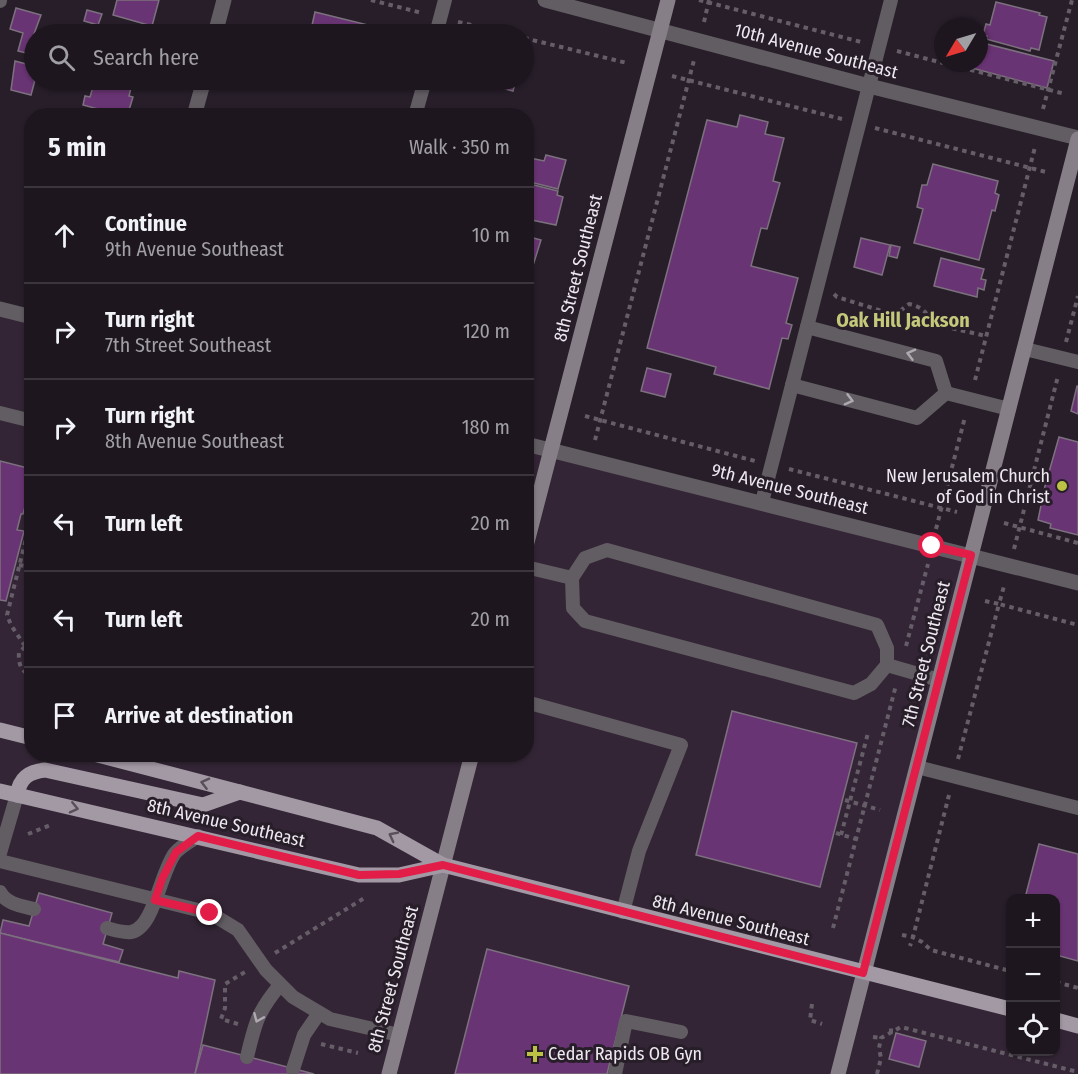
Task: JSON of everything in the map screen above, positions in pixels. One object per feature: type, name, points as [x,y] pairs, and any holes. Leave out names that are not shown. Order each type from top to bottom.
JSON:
[{"type":"main road","name":"8th Street Southeast","points":[[534,516],[668,0]]},
{"type":"main road","name":"7th Street Southeast","points":[[838,1074],[1078,139]]},
{"type":"main road","points":[[0,730],[24,736]]},
{"type":"main road","name":"8th Avenue Southeast","points":[[125,762],[377,828],[443,865],[1006,1008]]},
{"type":"main road","name":"8th Street Southeast","points":[[389,1074],[470,762]]},
{"type":"main road","points":[[17,795],[19,782],[24,777],[34,771],[45,770],[203,805],[241,792]]},
{"type":"main road","name":"8th Avenue Southeast","points":[[0,791],[359,875],[399,874],[443,865]]},
{"type":"main road","points":[[1060,1021],[1078,1026]]},
{"type":"street","points":[[218,24],[224,0]]},
{"type":"street","name":"10th Avenue Southeast","points":[[545,0],[1078,139]]},
{"type":"street","points":[[196,108],[201,90]]},
{"type":"street","points":[[0,309],[24,315]]},
{"type":"street","name":"9th Avenue Southeast","points":[[534,446],[1078,583]]},
{"type":"lane","points":[[439,24],[445,0]]},
{"type":"lane","points":[[762,502],[891,0]]},
{"type":"lane","points":[[417,108],[422,90]]},
{"type":"lane","points":[[807,327],[936,361],[946,393]]},
{"type":"lane","points":[[1025,349],[1078,362]]},
{"type":"lane","points":[[792,385],[917,418],[946,393]]},
{"type":"lane","points":[[946,393],[1009,409]]},
{"type":"lane","points":[[0,414],[24,419]]},
{"type":"lane","points":[[607,550],[629,556],[877,625],[894,667],[854,693],[585,621],[573,608],[572,578],[585,558],[607,550]]},
{"type":"lane","points":[[534,569],[572,578]]},
{"type":"lane","points":[[894,667],[939,680]]},
{"type":"lane","points":[[534,704],[681,745],[639,851],[623,912]]},
{"type":"lane","points":[[917,766],[1078,808]]},
{"type":"lane","points":[[0,853],[17,795]]},
{"type":"lane","points":[[107,928],[131,932],[142,927],[148,920],[162,879],[176,852],[198,836]]},
{"type":"lane","points":[[0,861],[210,913],[238,930],[266,970],[293,997],[330,1019],[399,1035]]},
{"type":"lane","points":[[0,892],[3,898],[34,909]]},
{"type":"lane","points":[[247,1057],[255,1023],[265,1003],[280,985]]},
{"type":"lane","points":[[293,1069],[304,1035],[319,1013]]},
{"type":"lane","points":[[615,1074],[626,1021],[681,1032]]},
{"type":"path","points":[[699,0],[934,60]]},
{"type":"path","points":[[1042,110],[1072,0]]},
{"type":"path","points":[[704,23],[709,1]]},
{"type":"path","points":[[534,40],[627,63]]},
{"type":"path","points":[[595,440],[694,60]]},
{"type":"path","points":[[979,72],[1065,94]]},
{"type":"path","points":[[936,529],[1035,147]]},
{"type":"path","points":[[818,286],[831,290],[837,297],[895,315],[909,304],[920,306],[928,314],[933,324],[986,336]]},
{"type":"path","points":[[1014,549],[1078,297]]},
{"type":"path","points":[[1004,523],[1078,543]]},
{"type":"path","points":[[24,546],[7,615],[24,644]]},
{"type":"path","points":[[833,928],[865,806],[894,667],[928,564]]},
{"type":"path","points":[[19,565],[24,566]]},
{"type":"path","points":[[986,601],[999,604],[1004,586]]},
{"type":"path","points":[[24,647],[19,652],[18,663],[24,672]]},
{"type":"path","points":[[856,839],[839,834],[868,733]]},
{"type":"path","points":[[847,801],[880,810]]},
{"type":"path","points":[[902,935],[913,938],[910,946]]},
{"type":"path","points":[[1060,983],[1078,988]]},
{"type":"path","points":[[812,1004],[810,1020],[822,1024]]},
{"type":"path","points":[[891,1024],[891,1033]]},
{"type":"path","points":[[873,1037],[881,1038],[901,1027],[1078,1072]]},
{"type":"path","points":[[877,1074],[881,1058],[879,1048],[881,1038]]},
{"type":"shaded area","points":[[0,306],[24,313],[24,762],[534,762],[534,443],[971,555],[863,973],[1006,1010],[1006,1056],[1060,1056],[1060,1024],[1078,1029],[1078,1074],[0,1074]]},
{"type":"building","points":[[117,0],[159,0],[153,24],[113,15]]},
{"type":"building","points":[[996,2],[1040,13],[1039,15],[1047,17],[1039,50],[1031,48],[1030,51],[988,40],[988,24],[990,25]]},
{"type":"building","points":[[16,8],[41,15],[38,24],[24,24],[24,52],[18,51],[23,33],[10,29]]},
{"type":"building","points":[[87,10],[102,14],[98,24],[84,21]]},
{"type":"building","points":[[315,12],[364,24],[312,24]]},
{"type":"building","points":[[988,44],[1054,61],[1047,88],[987,72]]},
{"type":"building","points":[[15,61],[24,63],[24,90],[32,90],[31,95],[11,90]]},
{"type":"building","points":[[92,90],[130,90],[129,96],[133,97],[130,108],[94,108],[83,105],[85,96],[90,97]]},
{"type":"building","points":[[740,115],[768,122],[765,134],[784,138],[773,181],[780,183],[767,229],[761,228],[751,266],[798,278],[786,323],[792,325],[788,339],[782,338],[769,389],[714,374],[716,367],[647,348],[707,120],[737,127]]},
{"type":"building","points":[[546,155],[566,160],[558,189],[534,183],[534,159],[544,161]]},
{"type":"building","points":[[933,164],[998,181],[995,193],[999,195],[995,211],[992,210],[979,260],[914,243],[923,209],[917,207],[922,185],[927,185]]},
{"type":"building","points":[[534,185],[558,191],[557,195],[563,197],[556,225],[534,221]]},
{"type":"building","points":[[534,238],[541,240],[534,262]]},
{"type":"building","points":[[861,238],[890,245],[882,275],[854,267]]},
{"type":"building","points":[[891,245],[900,247],[897,258],[889,256]]},
{"type":"building","points":[[941,258],[984,269],[981,279],[986,280],[984,290],[978,288],[977,297],[934,286]]},
{"type":"building","points":[[647,368],[671,374],[665,397],[641,391]]},
{"type":"building","points":[[1078,386],[1078,414],[1071,411]]},
{"type":"building","name":"New Jerusalem Church of God in Christ","points":[[1059,437],[1078,442],[1078,535],[1050,528],[1051,524],[1038,520]]},
{"type":"building","points":[[0,461],[24,467],[24,510],[17,530],[24,531],[6,601],[0,600]]},
{"type":"building","points":[[732,711],[857,743],[820,887],[696,855]]},
{"type":"building","points":[[1039,844],[1078,854],[1078,961],[1060,956],[1060,894],[1026,894]]},
{"type":"building","points":[[39,893],[112,913],[103,944],[123,950],[119,962],[0,933],[3,920],[29,926]]},
{"type":"building","points":[[0,933],[178,978],[179,971],[215,980],[195,1074],[0,1074]]},
{"type":"building","points":[[487,949],[629,986],[607,1074],[455,1074]]},
{"type":"building","points":[[896,1033],[926,1041],[919,1067],[889,1059]]},
{"type":"building","points":[[203,1045],[314,1074],[195,1074]]},
{"type":"place","name":"New Jerusalem Church of God in Christ","points":[[1062,486]]},
{"type":"place","name":"Cedar Rapids OB Gyn","points":[[535,1054]]},
{"type":"district","name":"Oak Hill Jackson","points":[[903,320]]},
{"type":"route","points":[[210,913],[155,900],[162,879],[176,852],[198,836],[359,875],[399,874],[443,865],[863,973],[971,555],[932,546]]}]
